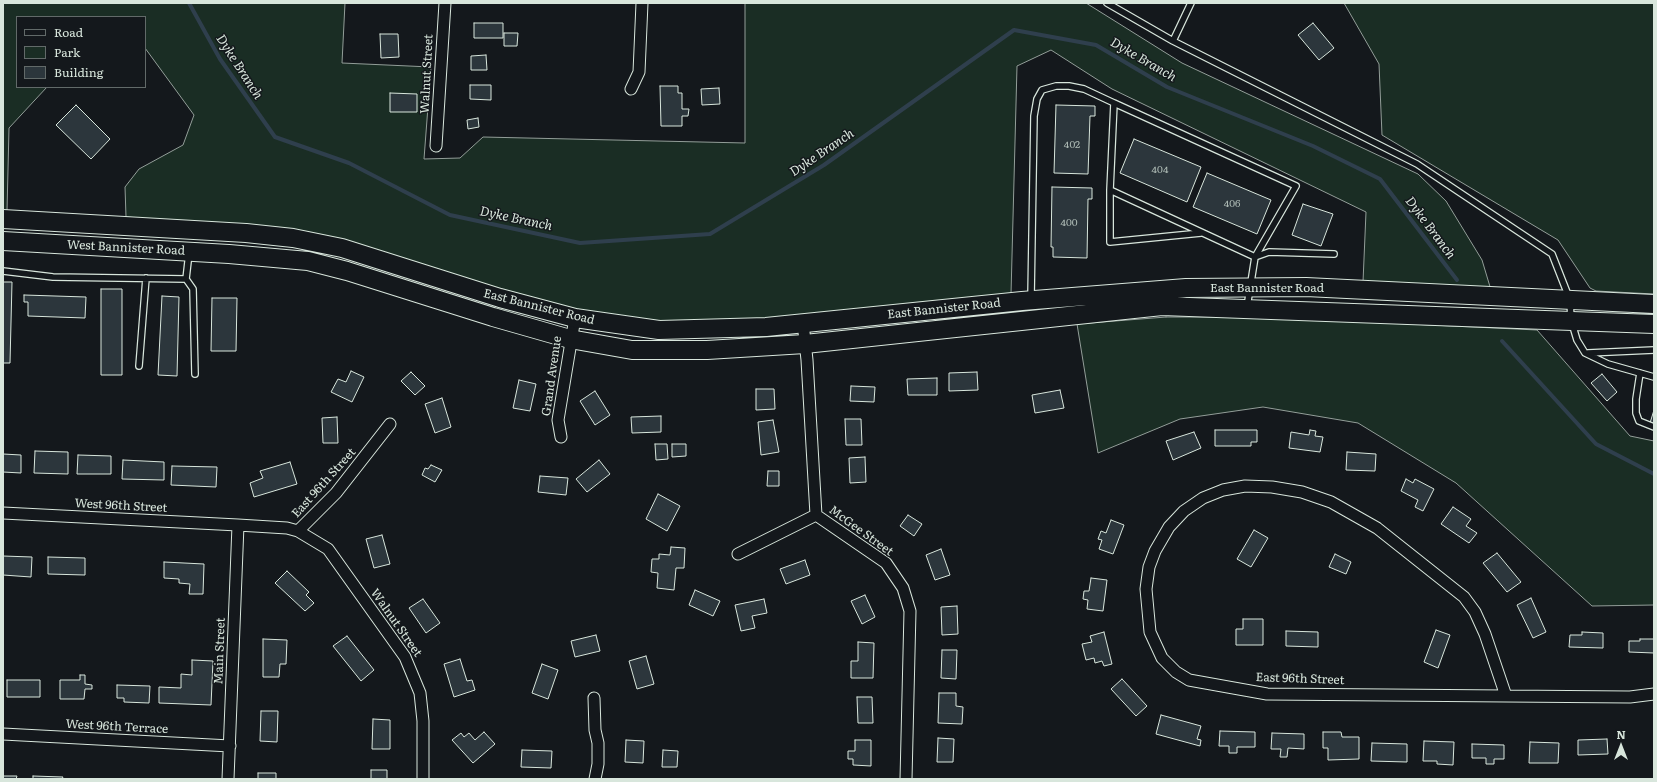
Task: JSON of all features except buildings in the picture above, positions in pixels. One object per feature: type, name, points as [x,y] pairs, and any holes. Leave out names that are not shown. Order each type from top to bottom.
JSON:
[{"type":"main road","name":"West Bannister Road","points":[[3,219],[246,233]]},
{"type":"main road","name":"East Bannister Road","points":[[246,233],[293,238],[342,248],[500,298],[575,318],[659,330],[766,327],[1031,300],[1186,288],[1306,287],[1654,304]]},
{"type":"main road","name":"West Bannister Road","points":[[3,241],[248,256]]},
{"type":"main road","name":"East Bannister Road","points":[[248,256],[308,261],[347,271],[493,317],[570,339],[632,350],[707,350],[805,344],[1162,306],[1654,324]]},
{"type":"street","name":"Walnut Street","points":[[436,146],[445,3]]},
{"type":"street","points":[[632,89],[639,72],[642,3]]},
{"type":"street","name":"Grand Avenue","points":[[561,437],[558,420],[570,339],[575,318]]},
{"type":"street","name":"McGee Street","points":[[803,323],[816,515],[886,563],[903,588],[910,611],[906,779]]},
{"type":"street","name":"East 96th Street","points":[[238,525],[288,528],[298,531],[336,493],[390,424]]},
{"type":"street","name":"East 96th Street","points":[[1506,696],[1485,634],[1475,612],[1464,597],[1377,528],[1330,502],[1302,492],[1272,487],[1245,486],[1223,490],[1203,498],[1184,511],[1168,527],[1155,551],[1149,567],[1146,589],[1150,632],[1162,658],[1176,672],[1189,680],[1267,694],[1506,696],[1630,697],[1654,694]]},
{"type":"street","name":"West 96th Street","points":[[3,513],[238,525]]},
{"type":"street","points":[[738,554],[816,515]]},
{"type":"street","name":"Main Street","points":[[228,779],[238,525]]},
{"type":"street","name":"Walnut Street","points":[[298,531],[308,535],[328,549],[405,657],[420,693],[423,721],[423,779]]},
{"type":"street","points":[[594,698],[595,730],[598,743],[598,764],[595,779]]},
{"type":"street","name":"West 96th Terrace","points":[[3,734],[230,746]]},
{"type":"lane","points":[[1107,3],[1173,41],[1417,164],[1552,254],[1570,300],[1571,320],[1577,340],[1585,354],[1608,364],[1654,377]]},
{"type":"lane","points":[[1173,41],[1190,3]]},
{"type":"lane","points":[[1031,300],[1034,116],[1036,99],[1042,90],[1056,86],[1069,86],[1084,89],[1296,186],[1254,257],[1247,309]]},
{"type":"lane","points":[[1114,103],[1110,190],[1110,242],[1201,233]]},
{"type":"lane","points":[[1110,190],[1254,257],[1269,252],[1334,254]]},
{"type":"lane","points":[[189,252],[186,279],[193,289],[195,374]]},
{"type":"lane","points":[[3,271],[53,277],[186,279]]},
{"type":"lane","points":[[139,366],[146,278]]},
{"type":"lane","points":[[1585,354],[1654,350]]},
{"type":"lane","points":[[1640,373],[1636,398],[1636,413],[1640,421],[1654,427]]},
{"type":"green space","points":[[3,3],[345,3],[342,63],[431,67],[424,159],[460,158],[483,137],[745,143],[745,3],[1086,3],[1182,63],[1418,174],[1446,201],[1482,260],[1491,290],[1363,282],[1366,212],[1112,89],[1051,50],[1017,66],[1011,294],[756,321],[693,322],[646,320],[593,313],[526,297],[287,230],[126,217],[125,187],[139,169],[183,145],[194,115],[146,49],[146,16],[16,16],[16,88],[46,88],[9,128],[7,211],[3,211]]},
{"type":"green space","points":[[1344,3],[1654,3],[1654,294],[1596,291],[1590,288],[1558,240],[1382,135],[1379,64]]},
{"type":"green space","points":[[1166,317],[1261,317],[1537,330],[1630,436],[1654,441],[1654,605],[1592,606],[1456,483],[1358,423],[1263,407],[1180,419],[1098,453],[1077,324]]},
{"type":"waterway","name":"Dyke Branch","points":[[189,3],[220,59],[275,137],[349,163],[450,215],[580,243],[710,234],[824,165],[1014,30],[1096,45],[1167,87],[1313,146],[1380,179],[1457,280]]},
{"type":"waterway","name":"Dyke Branch","points":[[1502,341],[1596,444],[1654,474]]}]
